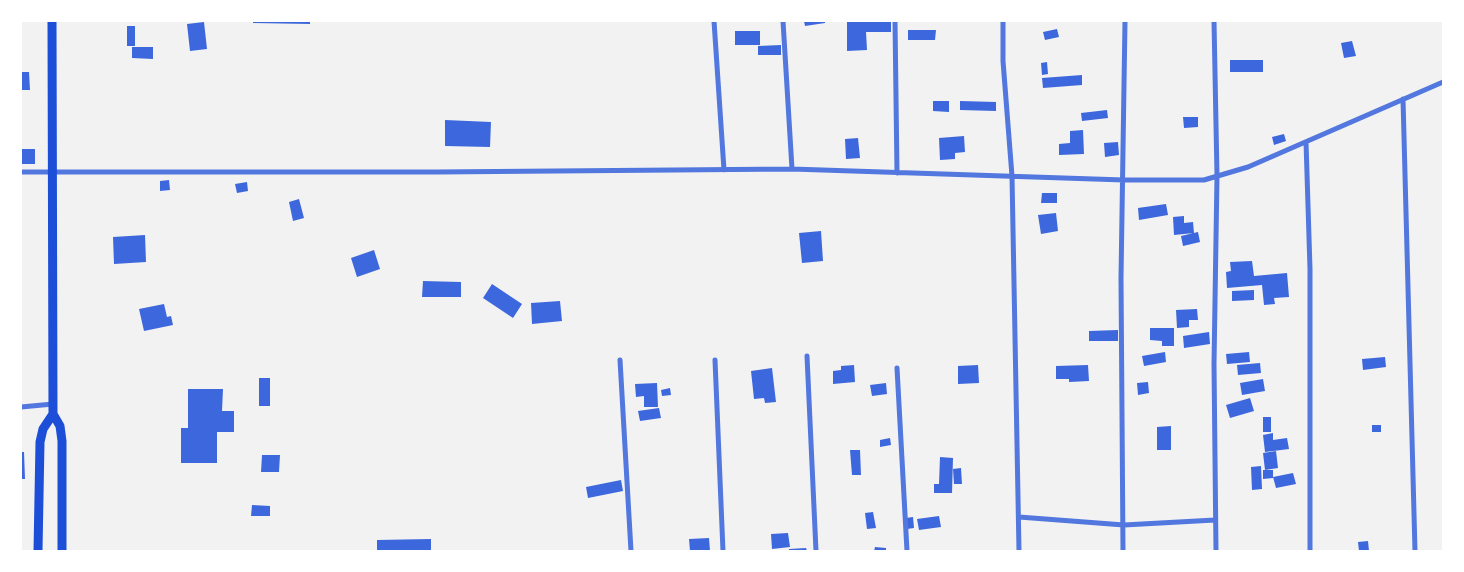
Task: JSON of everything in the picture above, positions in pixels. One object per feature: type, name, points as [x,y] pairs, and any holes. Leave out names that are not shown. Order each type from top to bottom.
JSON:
[{"type":"main road","points":[[52,21],[53,409],[60,426],[62,441],[62,551]]},
{"type":"main road","points":[[38,551],[40,442],[43,429],[53,409]]},
{"type":"street","points":[[714,21],[724,170]]},
{"type":"street","points":[[783,21],[792,169]]},
{"type":"street","points":[[895,21],[897,173]]},
{"type":"street","points":[[1003,21],[1003,61],[1012,176],[1019,551]]},
{"type":"street","points":[[1123,551],[1121,288],[1125,21]]},
{"type":"street","points":[[1214,21],[1217,176],[1214,364],[1216,551]]},
{"type":"street","points":[[21,172],[447,172],[792,169],[1124,180],[1204,180],[1248,168],[1443,82]]},
{"type":"street","points":[[1403,99],[1415,551]]},
{"type":"street","points":[[1306,142],[1310,269],[1310,551]]},
{"type":"street","points":[[807,356],[816,551]]},
{"type":"street","points":[[620,360],[631,551]]},
{"type":"street","points":[[715,360],[723,551]]},
{"type":"street","points":[[897,368],[906,551]]},
{"type":"street","points":[[21,407],[53,409]]},
{"type":"street","points":[[1019,517],[1124,525],[1215,520]]},
{"type":"building","points":[[253,21],[310,21],[310,24],[253,23]]},
{"type":"building","points":[[804,21],[825,21],[825,23],[805,26]]},
{"type":"building","points":[[847,21],[891,22],[891,32],[866,32],[867,50],[847,51]]},
{"type":"building","points":[[204,22],[207,49],[190,51],[187,24]]},
{"type":"building","points":[[127,26],[135,26],[135,46],[127,46]]},
{"type":"building","points":[[1057,29],[1059,37],[1045,40],[1043,32]]},
{"type":"building","points":[[908,30],[936,30],[935,40],[908,40]]},
{"type":"building","points":[[735,31],[760,31],[760,45],[735,45]]},
{"type":"building","points":[[1352,41],[1356,56],[1344,58],[1341,43]]},
{"type":"building","points":[[781,45],[781,55],[758,55],[758,46]]},
{"type":"building","points":[[132,47],[153,47],[153,59],[132,58]]},
{"type":"building","points":[[1230,60],[1263,60],[1263,72],[1230,72]]},
{"type":"building","points":[[1047,62],[1048,74],[1042,75],[1041,63]]},
{"type":"building","points":[[21,72],[29,72],[30,90],[21,90]]},
{"type":"building","points":[[1082,75],[1082,85],[1043,88],[1042,78]]},
{"type":"building","points":[[933,101],[949,101],[949,112],[933,111]]},
{"type":"building","points":[[960,101],[996,102],[996,111],[960,110]]},
{"type":"building","points":[[1107,110],[1108,118],[1082,121],[1081,113]]},
{"type":"building","points":[[1183,117],[1198,117],[1198,127],[1184,128]]},
{"type":"building","points":[[445,120],[491,122],[490,147],[445,146]]},
{"type":"building","points":[[1083,130],[1084,154],[1059,155],[1059,144],[1070,143],[1070,131]]},
{"type":"building","points":[[1284,134],[1286,141],[1274,145],[1272,137]]},
{"type":"building","points":[[964,136],[965,152],[955,153],[955,159],[940,160],[939,138]]},
{"type":"building","points":[[858,138],[860,158],[846,159],[845,139]]},
{"type":"building","points":[[1118,142],[1119,155],[1105,157],[1104,143]]},
{"type":"building","points":[[21,149],[35,149],[35,164],[21,164]]},
{"type":"building","points":[[169,180],[170,190],[160,191],[160,181]]},
{"type":"building","points":[[247,182],[248,191],[237,193],[235,184]]},
{"type":"building","points":[[1042,193],[1057,193],[1057,203],[1041,203]]},
{"type":"building","points":[[299,199],[304,218],[293,221],[289,202]]},
{"type":"building","points":[[1166,204],[1168,215],[1139,220],[1138,208]]},
{"type":"building","points":[[1056,213],[1058,231],[1041,234],[1038,215]]},
{"type":"building","points":[[1184,216],[1184,223],[1193,222],[1194,233],[1174,235],[1173,217]]},
{"type":"building","points":[[821,231],[823,261],[802,263],[799,233]]},
{"type":"building","points":[[1198,232],[1200,242],[1183,246],[1181,236]]},
{"type":"building","points":[[145,235],[146,262],[114,264],[113,237]]},
{"type":"building","points":[[374,250],[380,269],[357,277],[351,258]]},
{"type":"building","points":[[1252,261],[1254,276],[1287,273],[1289,297],[1274,298],[1275,304],[1264,305],[1262,285],[1227,288],[1226,272],[1231,271],[1230,262]]},
{"type":"building","points":[[423,281],[461,282],[461,297],[422,297]]},
{"type":"building","points":[[492,284],[522,304],[513,318],[483,298]]},
{"type":"building","points":[[1254,290],[1254,300],[1232,301],[1232,291]]},
{"type":"building","points":[[560,301],[562,321],[532,324],[531,303]]},
{"type":"building","points":[[164,304],[167,317],[171,316],[173,325],[144,331],[139,309]]},
{"type":"building","points":[[1197,309],[1198,320],[1189,320],[1189,327],[1177,328],[1176,310]]},
{"type":"building","points":[[1150,328],[1174,328],[1174,346],[1162,346],[1162,341],[1150,340]]},
{"type":"building","points":[[1118,330],[1118,341],[1089,341],[1089,331]]},
{"type":"building","points":[[1209,332],[1210,344],[1184,348],[1183,336]]},
{"type":"building","points":[[1165,352],[1166,362],[1144,366],[1142,356]]},
{"type":"building","points":[[1249,352],[1250,362],[1227,364],[1226,354]]},
{"type":"building","points":[[1385,357],[1386,367],[1363,370],[1362,359]]},
{"type":"building","points":[[1260,363],[1261,373],[1238,375],[1237,365]]},
{"type":"building","points":[[854,365],[855,382],[833,384],[833,371],[841,370],[841,366]]},
{"type":"building","points":[[978,365],[979,383],[958,384],[958,366]]},
{"type":"building","points":[[1088,365],[1089,381],[1069,382],[1069,379],[1056,379],[1056,366]]},
{"type":"building","points":[[772,368],[776,402],[765,403],[764,398],[754,399],[751,371]]},
{"type":"building","points":[[259,378],[270,378],[270,406],[259,406]]},
{"type":"building","points":[[1263,379],[1265,391],[1242,395],[1240,383]]},
{"type":"building","points":[[1148,382],[1149,393],[1138,395],[1137,383]]},
{"type":"building","points":[[657,383],[658,407],[644,407],[644,396],[636,397],[635,384]]},
{"type":"building","points":[[886,383],[887,394],[872,396],[870,385]]},
{"type":"building","points":[[670,388],[671,395],[662,396],[661,390]]},
{"type":"building","points":[[188,389],[223,389],[222,411],[234,411],[234,432],[217,432],[217,463],[181,463],[181,428],[188,428]]},
{"type":"building","points":[[1250,398],[1254,411],[1230,418],[1226,405]]},
{"type":"building","points":[[659,408],[661,418],[640,421],[638,411]]},
{"type":"building","points":[[1263,417],[1271,417],[1271,432],[1263,432]]},
{"type":"building","points":[[1372,425],[1381,425],[1381,432],[1372,432]]},
{"type":"building","points":[[1171,426],[1171,450],[1157,450],[1157,427]]},
{"type":"building","points":[[1273,433],[1273,440],[1287,438],[1289,449],[1265,452],[1263,435]]},
{"type":"building","points":[[890,438],[891,445],[880,447],[880,440]]},
{"type":"building","points":[[850,450],[860,450],[861,475],[852,475]]},
{"type":"building","points":[[1276,451],[1278,468],[1265,470],[1263,453]]},
{"type":"building","points":[[21,452],[24,452],[25,479],[21,479]]},
{"type":"building","points":[[262,455],[280,455],[279,472],[261,472]]},
{"type":"building","points":[[940,457],[953,458],[952,493],[934,493],[934,484],[939,484]]},
{"type":"building","points":[[1261,466],[1262,489],[1252,490],[1251,467]]},
{"type":"building","points":[[961,468],[962,484],[954,484],[953,469]]},
{"type":"building","points":[[1263,470],[1273,470],[1273,478],[1263,479]]},
{"type":"building","points":[[1293,473],[1296,484],[1276,488],[1273,477]]},
{"type":"building","points":[[621,480],[623,491],[588,498],[586,487]]},
{"type":"building","points":[[252,505],[270,506],[270,516],[251,516]]},
{"type":"building","points":[[873,512],[876,528],[867,529],[865,513]]},
{"type":"building","points":[[939,516],[941,527],[919,530],[917,519]]},
{"type":"building","points":[[913,517],[914,528],[907,529],[906,518]]},
{"type":"building","points":[[788,533],[790,547],[772,549],[771,534]]},
{"type":"building","points":[[709,538],[710,551],[690,551],[689,539]]},
{"type":"building","points":[[431,539],[431,551],[377,551],[377,540]]},
{"type":"building","points":[[1368,541],[1369,551],[1359,551],[1358,542]]},
{"type":"building","points":[[875,547],[886,548],[886,551],[874,551]]},
{"type":"building","points":[[806,548],[807,551],[789,551],[789,549]]}]
